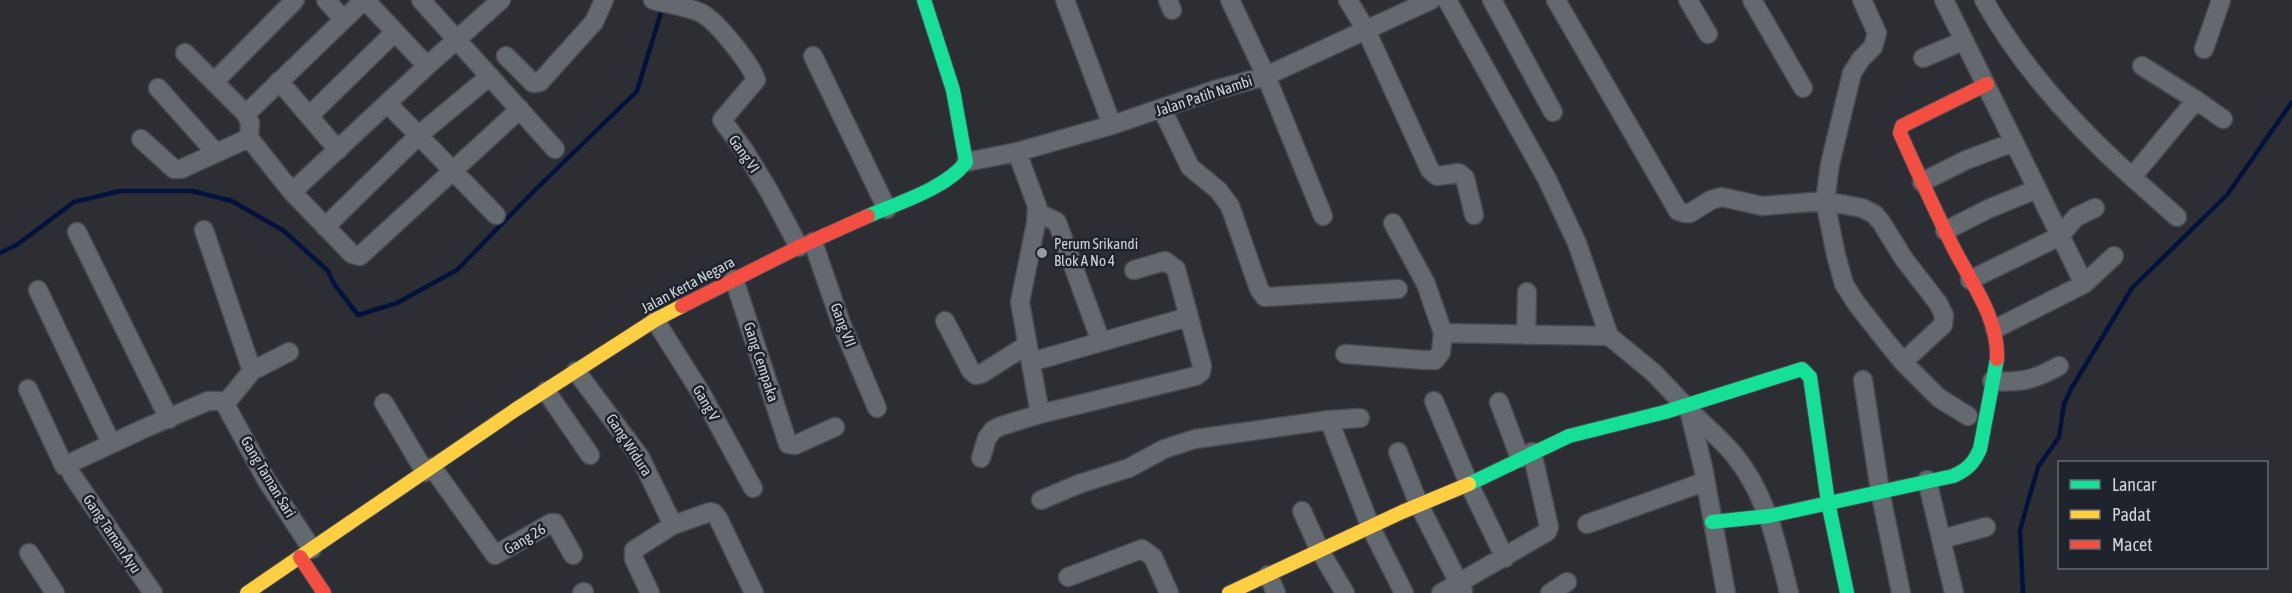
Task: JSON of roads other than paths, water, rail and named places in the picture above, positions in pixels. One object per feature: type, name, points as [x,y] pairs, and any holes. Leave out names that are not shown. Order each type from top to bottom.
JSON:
[{"type":"street","points":[[214,82],[295,0]]},
{"type":"street","points":[[326,0],[343,20]]},
{"type":"street","points":[[421,0],[555,149]]},
{"type":"street","points":[[506,56],[533,83],[540,82],[594,22],[604,0]]},
{"type":"street","points":[[653,0],[675,6],[701,7]]},
{"type":"street","points":[[924,0],[953,90],[966,162]]},
{"type":"street","points":[[1065,0],[1112,125]]},
{"type":"street","points":[[1230,0],[1266,76],[1323,216]]},
{"type":"street","points":[[1348,0],[1366,30],[1430,170],[1437,176],[1459,173],[1465,178],[1474,215]]},
{"type":"street","name":"Jalan Patih Nambi","points":[[966,162],[1017,152],[1112,125],[1215,90],[1266,76],[1431,0]]},
{"type":"street","points":[[1448,0],[1547,179],[1576,243],[1609,336],[1654,373],[1734,455],[1758,490],[1769,516],[1790,593]]},
{"type":"street","points":[[1492,0],[1553,112]]},
{"type":"street","points":[[1556,0],[1678,211],[1690,213],[1711,200],[1722,197],[1762,206],[1824,201],[1853,205],[1874,214],[1904,259],[1938,303],[1944,315],[1943,325],[1903,362]]},
{"type":"street","points":[[1688,0],[1708,34]]},
{"type":"street","points":[[1752,0],[1803,88]]},
{"type":"street","points":[[1863,0],[1877,33],[1876,42],[1852,73],[1830,164],[1824,201],[1844,284],[1856,303],[1903,362],[1939,398],[1968,416]]},
{"type":"street","points":[[1944,0],[2084,284]]},
{"type":"street","points":[[1984,0],[2018,56],[2033,74],[2091,139],[2177,218]]},
{"type":"street","points":[[2204,49],[2221,0]]},
{"type":"street","points":[[246,114],[358,5],[366,3],[427,66]]},
{"type":"street","points":[[292,192],[457,39],[491,3]]},
{"type":"street","name":"Gang VI","points":[[701,7],[753,70],[756,80],[722,120],[806,244]]},
{"type":"street","points":[[309,116],[395,32]]},
{"type":"street","points":[[1923,58],[1963,40]]},
{"type":"street","points":[[185,53],[246,114],[250,123],[249,138],[292,192],[354,256],[360,256],[520,109]]},
{"type":"street","points":[[813,56],[887,209]]},
{"type":"street","points":[[2142,66],[2223,119]]},
{"type":"street","points":[[325,227],[419,135],[490,76]]},
{"type":"street","points":[[279,81],[338,150]]},
{"type":"street","points":[[1712,522],[1769,516],[1963,473],[1972,466],[1984,430],[1996,355],[1995,329],[1945,231],[1900,133],[1902,126],[1986,84]]},
{"type":"street","points":[[158,88],[216,153]]},
{"type":"street","points":[[2132,177],[2196,100]]},
{"type":"street","points":[[388,104],[496,215]]},
{"type":"street","points":[[1162,109],[1190,167],[1218,190],[1230,206],[1259,289],[1265,297],[1398,289]]},
{"type":"street","points":[[141,139],[174,169],[181,170],[249,138]]},
{"type":"street","points":[[1922,182],[1966,160],[2014,142]]},
{"type":"street","points":[[1017,152],[1032,191],[1037,212],[1020,302],[1040,414]]},
{"type":"street","name":"Jalan Kerta Negara","points":[[247,593],[429,469],[655,320],[806,244],[954,177],[966,162]]},
{"type":"street","points":[[1945,231],[1988,209],[2037,189]]},
{"type":"street","points":[[1970,280],[2060,236],[2076,217],[2095,208]]},
{"type":"street","points":[[1037,212],[1057,222],[1097,331]]},
{"type":"street","points":[[1345,354],[1435,360],[1441,352],[1443,333],[1426,284],[1393,223]]},
{"type":"street","points":[[204,230],[252,371]]},
{"type":"street","points":[[77,232],[169,418]]},
{"type":"street","name":"Gang VII","points":[[806,244],[877,408]]},
{"type":"street","points":[[1995,329],[2084,284],[2114,256]]},
{"type":"street","points":[[981,458],[987,438],[993,430],[1040,414],[1199,375],[1202,366],[1176,269],[1165,261],[1134,270]]},
{"type":"street","name":"Gang Cempaka","points":[[734,279],[788,444],[795,445],[835,427]]},
{"type":"street","points":[[38,290],[111,443]]},
{"type":"street","points":[[1526,335],[1527,292]]},
{"type":"street","points":[[945,321],[971,371],[976,375],[1029,354],[1188,317]]},
{"type":"street","name":"Gang V","points":[[655,320],[701,393],[753,488]]},
{"type":"street","points":[[1443,333],[1609,336]]},
{"type":"street","points":[[28,389],[64,466],[208,401],[219,400],[225,404],[252,371],[289,352]]},
{"type":"street","points":[[1992,381],[2030,380],[2060,366]]},
{"type":"street","points":[[1229,593],[1569,436],[1687,408],[1797,369],[1805,370],[1810,377],[1828,502],[1847,593]]},
{"type":"street","name":"Gang Widura","points":[[576,371],[640,457],[672,525]]},
{"type":"street","points":[[1863,380],[1880,491],[1900,593]]},
{"type":"street","points":[[546,391],[590,455]]},
{"type":"street","points":[[1434,401],[1469,484],[1505,558]]},
{"type":"street","points":[[1441,593],[1461,588],[1505,558],[1545,535],[1549,527],[1526,455],[1499,402]]},
{"type":"street","name":"Gang Taman Sari","points":[[225,404],[306,553]]},
{"type":"street","points":[[384,404],[429,469]]},
{"type":"street","points":[[1687,408],[1726,593]]},
{"type":"street","points":[[1041,500],[1078,484],[1129,468],[1164,449],[1195,439],[1329,420],[1360,418]]},
{"type":"street","points":[[1329,420],[1371,528],[1404,593]]},
{"type":"street","points":[[1398,452],[1419,505],[1461,588]]},
{"type":"street","name":"Gang 26","points":[[429,469],[495,555],[551,523],[555,523],[573,555]]},
{"type":"street","name":"Gang Taman Ayu","points":[[72,475],[153,593]]},
{"type":"street","points":[[1927,480],[1954,593]]},
{"type":"street","points":[[1587,524],[1704,482]]},
{"type":"street","points":[[1302,512],[1320,551],[1345,593]]},
{"type":"street","points":[[650,593],[634,558],[634,550],[672,525],[714,513],[754,593]]},
{"type":"street","points":[[1942,539],[1986,527]]},
{"type":"street","points":[[1068,577],[1142,549],[1153,557],[1169,593]]},
{"type":"street","points":[[29,553],[55,593]]},
{"type":"street","points":[[306,553],[324,593]]},
{"type":"street","points":[[1268,574],[1276,593]]},
{"type":"street","points":[[1550,593],[1567,582]]},
{"type":"waterway","points":[[0,253],[18,244],[74,202],[120,191],[192,191],[232,201],[284,231],[328,271],[334,284],[358,315],[397,303],[457,270],[637,91],[663,6]]},
{"type":"waterway","points":[[2023,593],[2020,530],[2038,467],[2059,437],[2064,404],[2071,389],[2132,288],[2227,195],[2292,102]]},
{"type":"place","name":"Perum Srikandi Blok A No 4","points":[[1042,253]]}]
